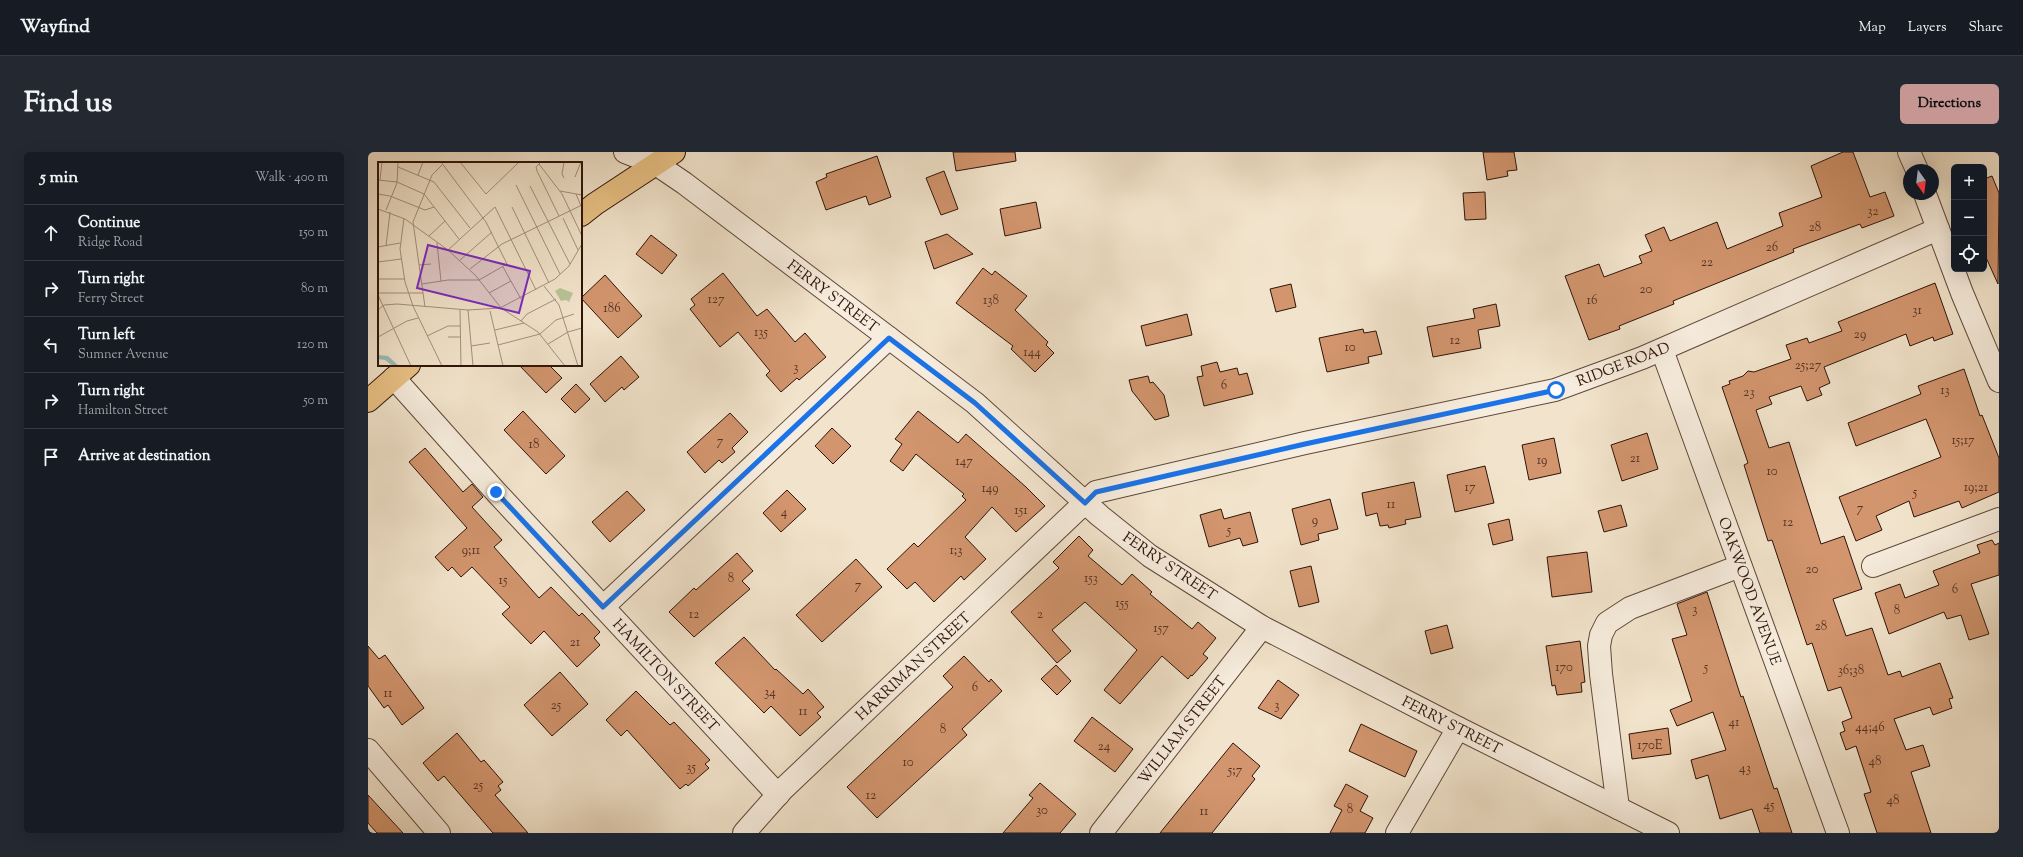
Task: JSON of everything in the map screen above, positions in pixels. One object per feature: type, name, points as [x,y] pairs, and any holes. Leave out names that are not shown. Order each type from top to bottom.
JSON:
[{"type":"main road","points":[[582,214],[674,152]]},
{"type":"main road","points":[[368,401],[401,372]]},
{"type":"street","name":"FERRY STREET","points":[[625,152],[656,164],[684,183],[975,403],[1085,503],[1150,556],[1262,627],[1458,728],[1668,833]]},
{"type":"street","points":[[1909,152],[1914,164]]},
{"type":"street","points":[[1928,200],[1962,294],[1999,381]]},
{"type":"street","name":"RIDGE ROAD","points":[[1085,503],[1096,492],[1313,442],[1556,390],[1662,350],[1938,229]]},
{"type":"street","points":[[603,607],[889,338]]},
{"type":"street","name":"OAKWOOD AVENUE","points":[[1662,350],[1838,833]]},
{"type":"street","name":"HAMILTON STREET","points":[[401,372],[603,607],[778,794]]},
{"type":"street","name":"HARRIMAN STREET","points":[[744,833],[778,794],[1085,503]]},
{"type":"street","points":[[1872,566],[1999,519]]},
{"type":"street","points":[[1618,808],[1601,674],[1599,646],[1600,635],[1607,622],[1630,608],[1740,566]]},
{"type":"street","name":"WILLIAM STREET","points":[[1102,833],[1262,627]]},
{"type":"street","points":[[1397,833],[1458,728]]},
{"type":"street","points":[[368,750],[439,833]]},
{"type":"building","points":[[953,152],[1015,152],[1016,161],[956,171]]},
{"type":"building","points":[[1483,152],[1514,152],[1517,170],[1507,171],[1508,176],[1487,180]]},
{"type":"building","points":[[1843,152],[1853,152],[1870,197],[1885,192],[1894,216],[1862,228],[1860,224],[1793,249],[1794,252],[1673,301],[1674,304],[1619,326],[1620,329],[1589,340],[1565,276],[1599,264],[1604,277],[1642,263],[1639,256],[1652,251],[1645,235],[1664,227],[1670,241],[1717,222],[1727,249],[1783,226],[1779,213],[1822,197],[1811,166]]},
{"type":"building","points":[[877,156],[891,197],[869,205],[866,196],[826,210],[816,182],[827,177],[826,174]]},
{"type":"building","points":[[944,171],[958,209],[941,215],[926,178]]},
{"type":"building","points":[[1992,176],[1999,193],[1998,284],[1987,260],[1987,178]]},
{"type":"building","points":[[1485,192],[1486,219],[1465,220],[1463,193]]},
{"type":"building","points":[[1036,202],[1041,228],[1005,236],[1000,209]]},
{"type":"building","points":[[947,234],[973,254],[934,269],[925,242]]},
{"type":"building","points":[[651,235],[677,255],[662,274],[636,254]]},
{"type":"building","points":[[983,268],[992,275],[995,271],[1027,296],[1015,310],[1048,342],[1046,345],[1054,353],[1035,372],[1011,349],[1013,346],[956,303]]},
{"type":"building","points":[[723,273],[757,316],[767,309],[795,342],[805,333],[826,357],[799,380],[797,378],[781,392],[766,375],[770,371],[738,332],[720,347],[690,309],[695,305],[691,299]]},
{"type":"building","points":[[605,275],[642,316],[618,338],[582,299],[582,297]]},
{"type":"building","points":[[1935,283],[1953,334],[1934,341],[1933,337],[1910,346],[1906,334],[1824,367],[1830,383],[1819,388],[1822,395],[1807,401],[1801,386],[1769,397],[1772,404],[1756,410],[1769,448],[1789,442],[1821,544],[1844,536],[1862,589],[1833,599],[1846,636],[1872,628],[1888,675],[1900,671],[1902,677],[1940,663],[1953,698],[1949,699],[1952,708],[1933,715],[1930,707],[1894,719],[1906,750],[1923,745],[1930,766],[1911,772],[1931,833],[1877,833],[1864,794],[1871,792],[1856,746],[1846,750],[1840,733],[1845,731],[1842,722],[1852,718],[1841,687],[1828,691],[1812,643],[1807,645],[1772,540],[1768,541],[1744,465],[1748,463],[1722,387],[1730,384],[1729,381],[1743,376],[1748,371],[1754,372],[1791,359],[1786,345],[1807,338],[1809,343],[1842,331],[1838,322]]},
{"type":"building","points":[[1291,284],[1296,307],[1276,312],[1270,289]]},
{"type":"building","points":[[1496,304],[1500,326],[1478,330],[1481,348],[1433,357],[1427,327],[1475,318],[1473,309]]},
{"type":"building","points":[[1187,314],[1192,335],[1146,346],[1141,326]]},
{"type":"building","points":[[1363,329],[1364,333],[1376,331],[1382,354],[1368,357],[1369,363],[1327,372],[1319,338]]},
{"type":"building","points":[[621,356],[639,377],[624,390],[622,387],[605,402],[590,384]]},
{"type":"building","points":[[1217,362],[1220,372],[1237,368],[1239,375],[1247,373],[1253,394],[1204,406],[1197,377],[1203,376],[1201,366]]},
{"type":"building","points":[[520,366],[550,366],[562,378],[546,393]]},
{"type":"building","points":[[1964,369],[1980,416],[1982,415],[1999,458],[1999,492],[1962,508],[1959,501],[1914,517],[1909,501],[1876,516],[1882,530],[1856,541],[1839,497],[1941,457],[1926,419],[1856,446],[1848,423],[1921,394],[1918,386]]},
{"type":"building","points":[[1148,376],[1150,383],[1153,382],[1164,395],[1169,416],[1155,420],[1132,391],[1129,380]]},
{"type":"building","points":[[576,384],[590,399],[575,413],[561,399]]},
{"type":"building","points":[[523,411],[565,456],[546,474],[504,430]]},
{"type":"building","points":[[918,411],[958,443],[966,434],[1026,487],[1045,506],[1016,532],[992,507],[965,537],[986,559],[964,580],[961,576],[934,602],[915,582],[907,589],[887,569],[914,543],[918,547],[966,500],[962,496],[964,494],[916,454],[903,471],[890,461],[902,444],[895,439]]},
{"type":"building","points":[[730,413],[748,432],[732,448],[735,452],[722,463],[719,460],[705,473],[687,452]]},
{"type":"building","points":[[832,428],[851,446],[833,464],[815,446]]},
{"type":"building","points":[[1647,433],[1658,469],[1622,481],[1611,445]]},
{"type":"building","points":[[1554,438],[1561,473],[1529,480],[1522,445]]},
{"type":"building","points":[[425,448],[463,492],[472,484],[483,497],[472,507],[502,540],[494,547],[539,598],[551,587],[579,616],[582,613],[600,632],[594,638],[600,645],[577,667],[544,631],[531,644],[502,614],[510,607],[472,567],[461,577],[452,567],[448,571],[435,557],[467,528],[409,462]]},
{"type":"building","points":[[1485,466],[1494,503],[1455,512],[1447,475]]},
{"type":"building","points":[[1414,482],[1421,517],[1405,520],[1406,524],[1389,528],[1388,525],[1380,526],[1377,513],[1366,516],[1362,493]]},
{"type":"building","points":[[787,490],[806,509],[781,532],[763,513]]},
{"type":"building","points":[[627,491],[645,510],[610,542],[592,522]]},
{"type":"building","points":[[1330,499],[1338,529],[1318,534],[1319,540],[1301,545],[1292,509]]},
{"type":"building","points":[[1621,505],[1627,526],[1604,532],[1598,511]]},
{"type":"building","points":[[1221,509],[1224,519],[1250,512],[1258,542],[1243,546],[1240,538],[1209,547],[1200,515]]},
{"type":"building","points":[[1509,519],[1513,540],[1493,545],[1488,524]]},
{"type":"building","points":[[1079,536],[1093,550],[1088,556],[1122,585],[1132,574],[1152,592],[1150,594],[1192,629],[1198,622],[1216,638],[1203,654],[1208,658],[1192,676],[1191,675],[1188,679],[1162,656],[1120,704],[1104,690],[1137,650],[1085,602],[1052,630],[1071,651],[1057,663],[1011,612],[1059,568],[1053,562]]},
{"type":"building","points":[[1992,540],[1995,545],[1999,543],[1999,575],[1971,584],[1989,634],[1969,640],[1961,615],[1947,619],[1944,612],[1889,634],[1875,593],[1900,584],[1905,598],[1939,585],[1933,571],[1980,553],[1977,545]]},
{"type":"building","points":[[1587,552],[1592,592],[1552,597],[1547,557]]},
{"type":"building","points":[[737,553],[753,571],[742,581],[750,589],[694,637],[669,612],[694,588],[696,590]]},
{"type":"building","points":[[856,559],[882,587],[822,642],[796,615]]},
{"type":"building","points":[[1311,566],[1319,602],[1299,607],[1290,571]]},
{"type":"building","points":[[1707,592],[1741,697],[1743,696],[1774,789],[1777,788],[1792,833],[1760,833],[1752,809],[1720,819],[1708,775],[1696,779],[1691,760],[1726,750],[1713,712],[1677,726],[1670,710],[1692,701],[1672,639],[1687,635],[1677,604]]},
{"type":"building","points":[[1447,625],[1453,648],[1431,654],[1425,631]]},
{"type":"building","points":[[744,637],[775,670],[776,669],[803,694],[808,689],[824,707],[817,713],[821,717],[800,736],[771,706],[764,713],[715,663]]},
{"type":"building","points":[[1580,641],[1585,682],[1581,683],[1582,692],[1557,695],[1555,685],[1552,686],[1546,646]]},
{"type":"building","points":[[368,646],[379,659],[385,655],[424,708],[402,725],[388,705],[384,708],[368,686]]},
{"type":"building","points":[[964,656],[989,682],[991,679],[1002,691],[962,729],[967,735],[877,818],[847,787],[953,687],[943,676]]},
{"type":"building","points":[[1056,665],[1071,681],[1057,695],[1041,679]]},
{"type":"building","points":[[560,672],[588,704],[552,736],[524,705]]},
{"type":"building","points":[[1278,680],[1299,695],[1281,719],[1258,708]]},
{"type":"building","points":[[636,691],[670,725],[674,722],[710,760],[705,764],[709,768],[688,786],[686,784],[680,789],[627,730],[621,736],[606,720]]},
{"type":"building","points":[[1092,717],[1133,749],[1115,772],[1074,741]]},
{"type":"building","points":[[1361,724],[1417,751],[1405,777],[1349,751]]},
{"type":"building","points":[[1668,728],[1671,754],[1632,759],[1629,734]]},
{"type":"building","points":[[457,733],[481,762],[484,760],[503,782],[498,786],[501,790],[495,795],[528,833],[493,833],[444,776],[438,781],[423,763]]},
{"type":"building","points":[[1233,743],[1260,766],[1252,776],[1255,779],[1212,833],[1160,833]]},
{"type":"building","points":[[1040,783],[1076,814],[1060,833],[1003,833],[1033,798],[1029,795]]},
{"type":"building","points":[[1346,784],[1368,796],[1360,811],[1373,818],[1365,833],[1330,833],[1342,810],[1334,806]]},
{"type":"building","points":[[368,795],[403,833],[377,833],[368,823]]},
{"type":"route","points":[[496,492],[603,607],[889,338],[975,403],[1085,503],[1096,492],[1305,444],[1556,390]]}]
